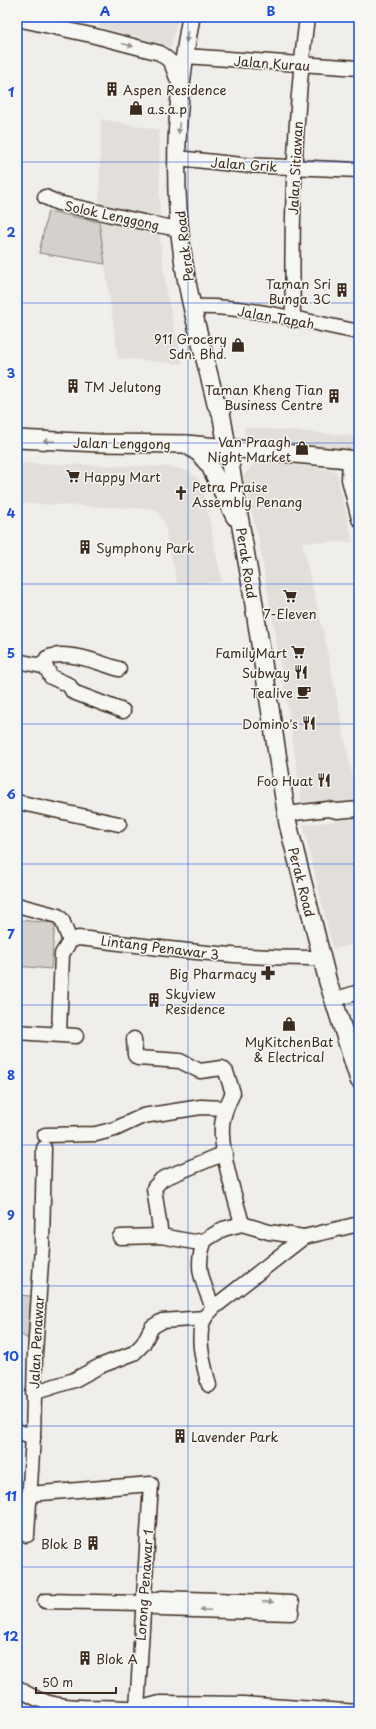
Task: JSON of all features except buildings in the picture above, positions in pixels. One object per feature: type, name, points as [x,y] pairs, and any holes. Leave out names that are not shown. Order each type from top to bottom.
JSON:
[{"type":"main road","name":"Perak Road","points":[[191,17],[181,89],[177,158],[179,229],[185,271],[216,404],[221,412],[222,447],[241,525],[287,819],[321,958],[359,1080]]},
{"type":"main road","name":"Jalan Lenggong","points":[[17,439],[99,443],[186,444],[354,460]]},
{"type":"main road","points":[[186,444],[199,453],[210,466],[231,513],[241,525]]},
{"type":"street","name":"Jalan Sitiawan","points":[[293,320],[292,229],[294,167],[301,65],[307,17]]},
{"type":"street","points":[[17,19],[91,35],[160,53],[171,62],[181,89]]},
{"type":"street","name":"Jalan Kurau","points":[[185,56],[359,68]]},
{"type":"street","name":"Jalan Grik","points":[[177,158],[242,165],[359,170]]},
{"type":"street","name":"Solok Lenggong","points":[[45,197],[58,203],[179,229]]},
{"type":"street","name":"Jalan Tapah","points":[[193,307],[213,306],[359,332]]},
{"type":"street","points":[[354,460],[349,479],[359,519]]},
{"type":"street","points":[[42,666],[46,658],[58,655],[82,657],[119,669]]},
{"type":"street","points":[[17,661],[42,666],[47,669],[51,677],[69,685],[72,692],[123,711]]},
{"type":"street","points":[[17,802],[119,824]]},
{"type":"street","points":[[287,819],[328,808],[337,811],[359,809]]},
{"type":"street","points":[[17,908],[58,916],[62,920],[70,941],[62,954],[58,1034]]},
{"type":"street","name":"Lintang Penawar 3","points":[[70,941],[78,938],[210,953],[291,959],[321,958]]},
{"type":"street","points":[[333,1000],[359,992]]},
{"type":"street","points":[[17,1032],[76,1036]]},
{"type":"street","points":[[134,1039],[135,1056],[138,1058],[180,1061],[200,1071],[218,1068],[224,1069],[233,1093],[225,1108],[222,1124],[225,1153],[242,1224]]},
{"type":"street","name":"Jalan Penawar","points":[[27,1535],[33,1438],[33,1393],[42,1246],[45,1142],[96,1134],[115,1129],[143,1116],[201,1108],[225,1108]]},
{"type":"street","points":[[161,1236],[154,1188],[157,1184],[162,1179],[225,1153]]},
{"type":"street","points":[[120,1237],[161,1236],[194,1242],[205,1240],[224,1229],[242,1224],[269,1232],[304,1237],[359,1224]]},
{"type":"street","points":[[33,1393],[74,1380],[100,1366],[134,1353],[143,1344],[152,1327],[162,1321],[209,1313],[304,1237]]},
{"type":"street","points":[[205,1240],[198,1262],[209,1313],[201,1339],[201,1357],[209,1385]]},
{"type":"street","points":[[17,1431],[33,1438]]},
{"type":"street","name":"Lorong Penawar 1","points":[[29,1494],[151,1484],[137,1709]]},
{"type":"street","points":[[44,1601],[143,1603],[162,1598],[292,1603],[291,1614],[161,1609],[143,1603]]},
{"type":"street","points":[[17,1687],[32,1705],[61,1706],[78,1710],[137,1709],[153,1712]]},
{"type":"street","points":[[137,1709],[160,1703],[243,1704],[359,1712]]},
{"type":"shaded area","points":[[101,17],[178,17],[171,47],[99,27]]},
{"type":"shaded area","points":[[101,119],[159,130],[160,239],[167,296],[183,364],[118,358],[99,222]]},
{"type":"shaded area","points":[[48,211],[99,222],[105,264],[39,253]]},
{"type":"shaded area","points":[[244,427],[359,436],[359,471],[297,465],[336,471],[353,542],[302,542],[327,648],[357,802],[303,809],[285,691],[259,541],[243,476],[257,461],[246,460]]},
{"type":"shaded area","points":[[17,463],[170,467],[189,471],[199,480],[202,486],[222,582],[177,584],[164,522],[157,511],[152,509],[17,503]]},
{"type":"shaded area","points":[[359,818],[359,943],[333,949],[303,825]]},
{"type":"shaded area","points":[[17,920],[55,923],[51,969],[17,966]]},
{"type":"shaded area","points":[[17,1295],[31,1296],[28,1339],[17,1332]]},
{"type":"place","name":"Aspen Residence","points":[[112,89]]},
{"type":"place","name":"a.s.a.p","points":[[136,108]]},
{"type":"place","name":"Taman Sri Bunga 3C","points":[[342,290]]},
{"type":"place","name":"911 Grocery Sdn. Bhd.","points":[[238,345]]},
{"type":"place","name":"TM Jelutong","points":[[73,386]]},
{"type":"place","name":"Taman Kheng Tian Business Centre","points":[[334,396]]},
{"type":"place","name":"Van Praagh Night Market","points":[[302,448]]},
{"type":"place","name":"Happy Mart","points":[[73,476]]},
{"type":"place","name":"Petra Praise Assembly Penang","points":[[181,493]]},
{"type":"place","name":"Symphony Park","points":[[85,547]]},
{"type":"place","name":"7-Eleven","points":[[290,596]]},
{"type":"place","name":"FamilyMart","points":[[298,652]]},
{"type":"place","name":"Subway","points":[[301,672]]},
{"type":"place","name":"Tealive","points":[[304,692]]},
{"type":"place","name":"Domino's","points":[[309,723]]},
{"type":"place","name":"Foo Huat","points":[[324,780]]},
{"type":"place","name":"Big Pharmacy","points":[[268,973]]},
{"type":"place","name":"Skyview Residence","points":[[154,1000]]},
{"type":"place","name":"MyKitchenBat & Electrical","points":[[289,1024]]},
{"type":"place","name":"Lavender Park","points":[[180,1436]]},
{"type":"place","name":"Blok B","points":[[93,1543]]},
{"type":"place","name":"Blok A","points":[[85,1658]]}]
